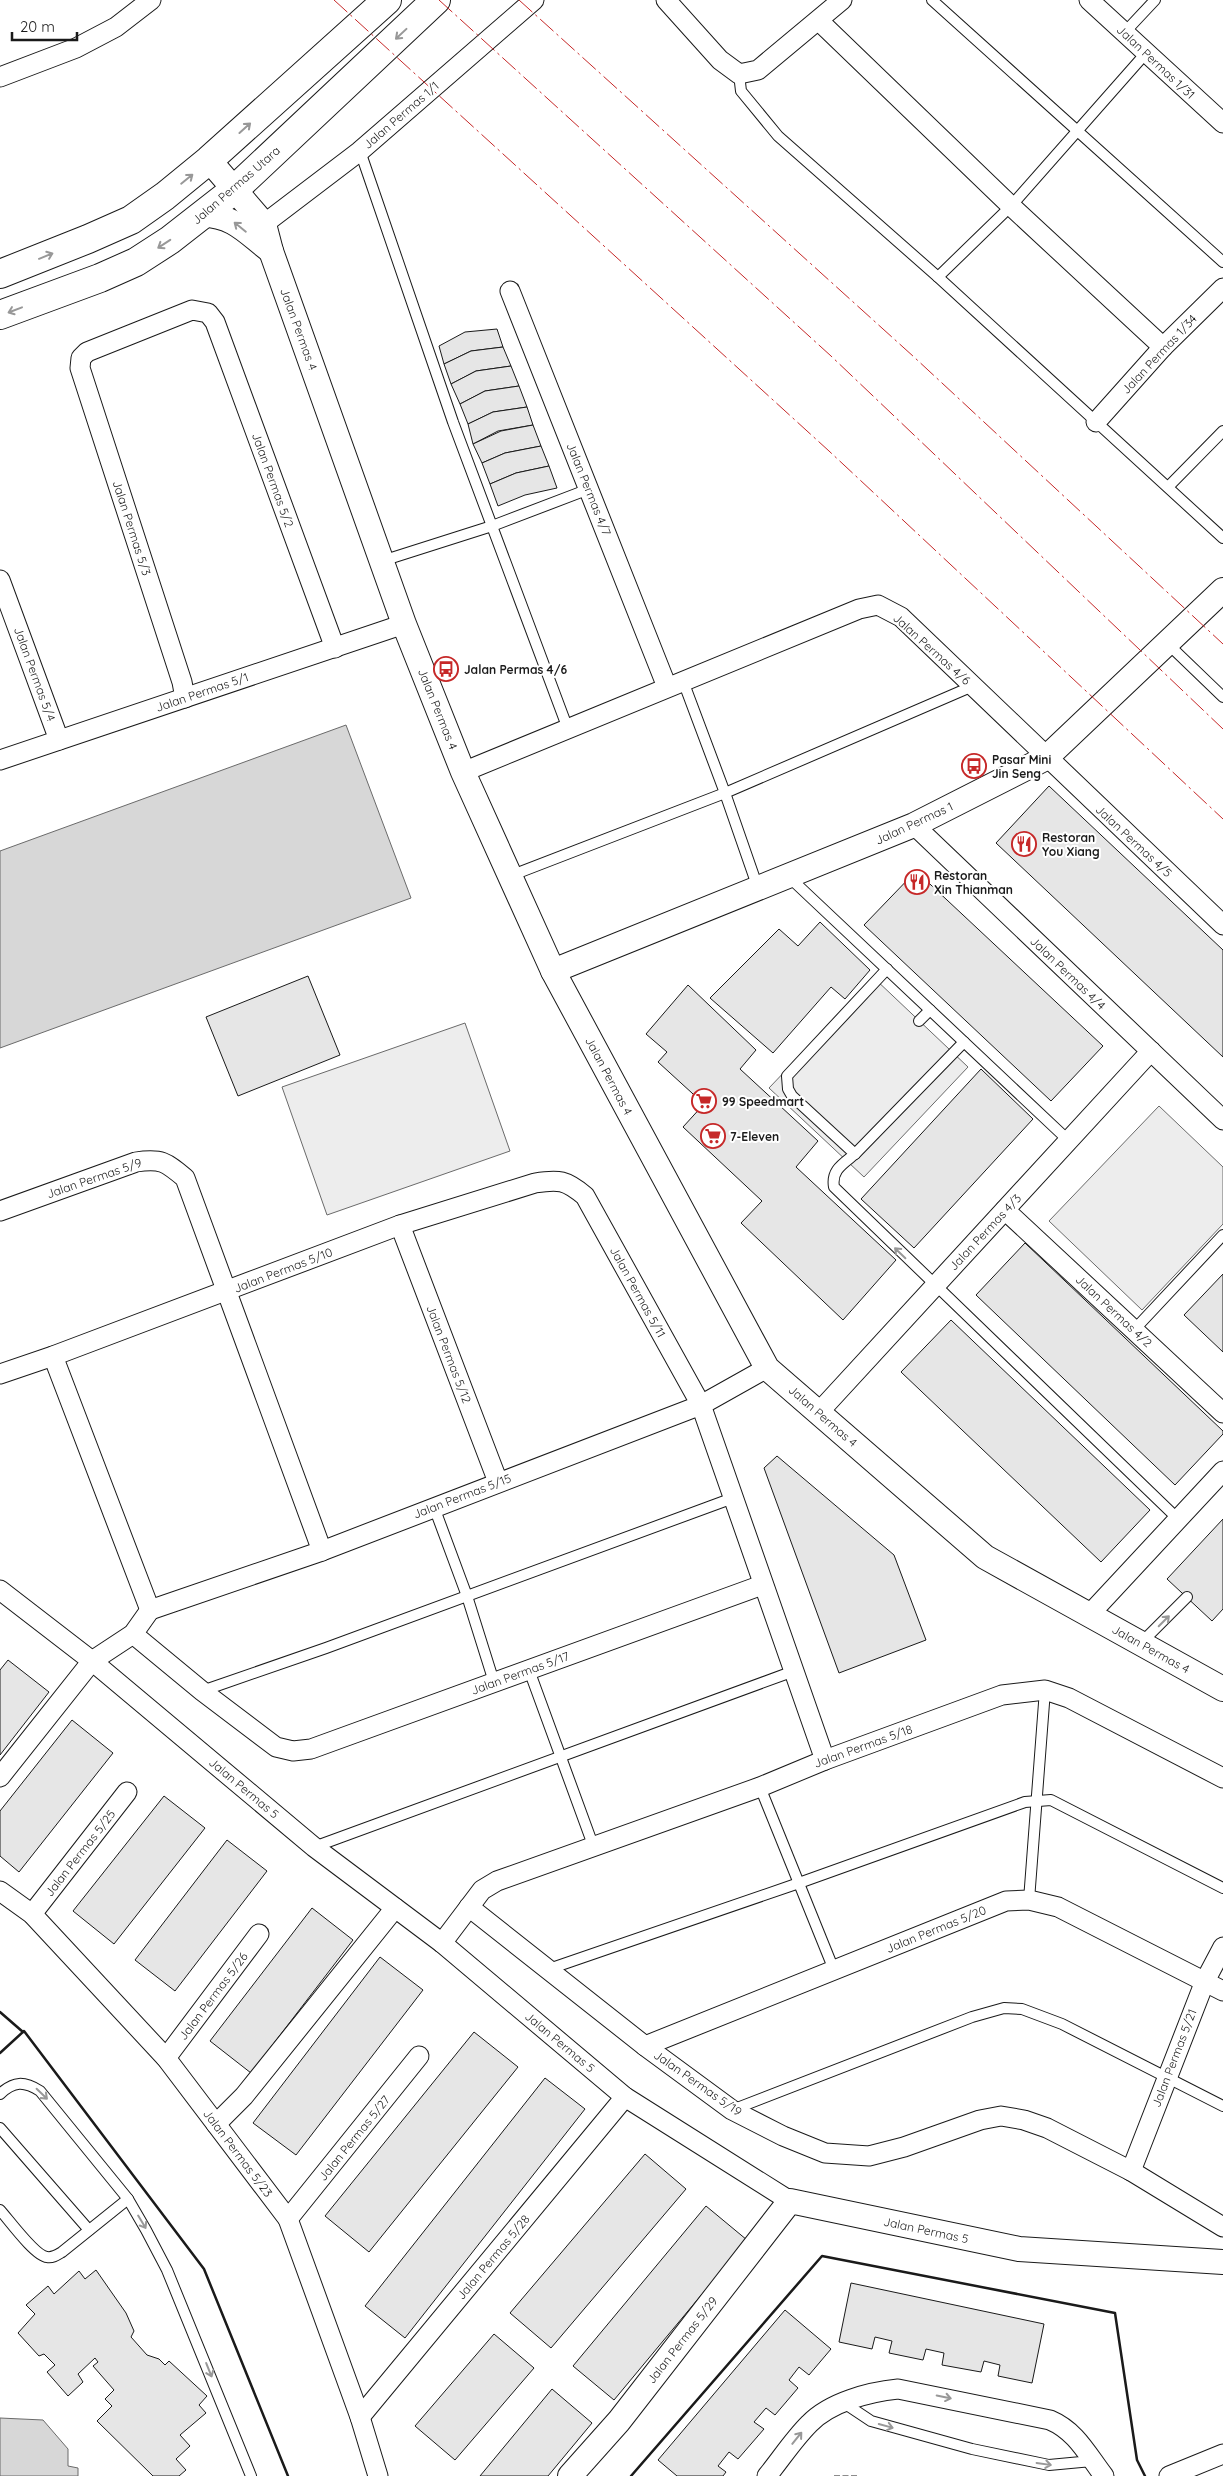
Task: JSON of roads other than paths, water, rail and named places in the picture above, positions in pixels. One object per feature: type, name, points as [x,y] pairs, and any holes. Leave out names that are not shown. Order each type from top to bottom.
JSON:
[{"type":"main road","points":[[0,274],[131,220],[165,196],[209,160],[387,0]]},
{"type":"main road","name":"Jalan Permas Utara","points":[[0,315],[136,262],[203,215],[234,190],[436,0]]},
{"type":"street","points":[[0,77],[84,44],[116,27],[151,0]]},
{"type":"street","name":"Jalan Permas 1/1","points":[[264,224],[360,151],[534,0]]},
{"type":"street","points":[[675,3],[720,60],[739,74],[758,70],[842,0]]},
{"type":"street","name":"Jalan Permas 1/31","points":[[1089,0],[1223,123]]},
{"type":"street","points":[[819,21],[1011,206],[1163,347]]},
{"type":"street","name":"Jalan Permas 4","points":[[209,160],[264,224],[271,251],[404,624],[463,772],[552,971],[768,1368],[985,1557],[1223,1690]]},
{"type":"street","points":[[203,215],[218,215],[234,222],[271,251]]},
{"type":"street","name":"Jalan Permas 1/34","points":[[1096,422],[1163,347],[1223,288]]},
{"type":"street","name":"Jalan Permas 4/7","points":[[510,291],[589,489],[675,684]]},
{"type":"street","name":"Jalan Permas 5/3","points":[[185,698],[182,682],[80,368],[81,358],[87,352],[192,310],[208,314]]},
{"type":"street","name":"Jalan Permas 5/2","points":[[208,314],[215,322],[335,648]]},
{"type":"street","name":"Jalan Permas 5/4","points":[[0,580],[59,740]]},
{"type":"street","name":"Jalan Permas 1","points":[[552,971],[914,825],[1046,758],[1223,590]]},
{"type":"street","name":"Jalan Permas 4/6","points":[[463,772],[859,609],[878,605],[900,618],[1046,758]]},
{"type":"street","name":"Jalan Permas 5/1","points":[[0,760],[404,624]]},
{"type":"street","name":"Jalan Permas 4/5","points":[[1046,758],[1223,924]]},
{"type":"street","name":"Jalan Permas 4/4","points":[[914,825],[1223,1120]]},
{"type":"street","name":"Jalan Permas 4/3","points":[[820,1412],[1151,1052]]},
{"type":"street","name":"Jalan Permas 5/9","points":[[0,1211],[136,1162],[154,1159],[169,1164],[185,1178],[322,1551]]},
{"type":"street","name":"Jalan Permas 5/10","points":[[0,1374],[53,1356],[400,1225],[535,1184],[554,1180],[569,1183]]},
{"type":"street","name":"Jalan Permas 5/11","points":[[569,1183],[585,1196],[701,1405],[762,1585],[825,1760]]},
{"type":"street","name":"Jalan Permas 4/2","points":[[1005,1210],[1223,1413]]},
{"type":"street","name":"Jalan Permas 5/12","points":[[400,1225],[498,1482]]},
{"type":"street","points":[[0,1777],[92,1661],[133,1634],[150,1610],[53,1356]]},
{"type":"street","name":"Jalan Permas 5/15","points":[[150,1610],[322,1551],[701,1405],[768,1368]]},
{"type":"street","points":[[1089,1615],[1223,1471]]},
{"type":"street","name":"Jalan Permas 5/17","points":[[202,1691],[276,1747],[293,1751],[311,1749],[762,1585]]},
{"type":"street","name":"Jalan Permas 5","points":[[0,1590],[92,1661],[314,1847],[442,1943],[625,2097],[790,2201],[1019,2249],[1223,2262]]},
{"type":"street","points":[[133,1634],[202,1691]]},
{"type":"street","name":"Jalan Permas 5/18","points":[[442,1943],[482,1890],[497,1881],[760,1787],[825,1760],[1002,1695],[1045,1690],[1069,1698],[1223,1778]]},
{"type":"street","name":"Jalan Permas 5/25","points":[[32,1914],[127,1792]]},
{"type":"street","name":"Jalan Permas 5/23","points":[[0,1891],[32,1914],[166,2058],[288,2220],[360,2417],[378,2476]]},
{"type":"street","name":"Jalan Permas 5/20","points":[[645,2046],[1006,1901],[1029,1900],[1058,1907],[1223,1991]]},
{"type":"street","name":"Jalan Permas 5/19","points":[[468,1907],[645,2046],[732,2110],[783,2136],[825,2153],[869,2156],[904,2148],[980,2120],[1001,2116],[1047,2128],[1131,2171],[1223,2227]]},
{"type":"street","points":[[216,2124],[244,2096],[395,1908]]},
{"type":"street","name":"Jalan Permas 5/26","points":[[166,2058],[260,1934]]},
{"type":"street","name":"Jalan Permas 5/21","points":[[1131,2171],[1204,1981],[1223,1947]]},
{"type":"street","name":"Jalan Permas 5/27","points":[[288,2220],[419,2056]]},
{"type":"street","name":"Jalan Permas 5/28","points":[[360,2417],[625,2097]]},
{"type":"street","name":"Jalan Permas 5/29","points":[[570,2476],[618,2421],[790,2201]]},
{"type":"street","points":[[767,2476],[809,2423],[822,2414],[844,2403],[878,2391],[898,2388],[1050,2420],[1063,2425],[1076,2436],[1104,2476]]},
{"type":"street","points":[[1169,2476],[1223,2454]]},
{"type":"lane","points":[[932,0],[1223,262]]},
{"type":"lane","points":[[1125,32],[1155,0]]},
{"type":"lane","points":[[938,277],[1011,206],[1146,53]]},
{"type":"lane","points":[[739,74],[741,91],[778,136],[938,277],[1223,538]]},
{"type":"lane","points":[[360,151],[453,422],[568,728]]},
{"type":"lane","points":[[1168,487],[1223,431]]},
{"type":"lane","points":[[381,562],[492,526],[589,489]]},
{"type":"lane","points":[[1168,644],[1223,697]]},
{"type":"lane","points":[[675,684],[725,794],[758,889]]},
{"type":"lane","points":[[510,876],[725,794],[973,686]]},
{"type":"lane","points":[[789,877],[1068,1141]]},
{"type":"lane","points":[[855,1154],[792,1096],[786,1082],[787,1076],[887,969]]},
{"type":"lane","points":[[919,1021],[930,1010]]},
{"type":"lane","points":[[964,1042],[855,1154],[836,1170],[833,1175],[834,1187],[1178,1519]]},
{"type":"lane","points":[[1134,1330],[1223,1235]]},
{"type":"lane","points":[[202,1691],[733,1498]]},
{"type":"lane","points":[[434,1507],[467,1596],[494,1682]]},
{"type":"lane","points":[[1141,1644],[1186,1597]]},
{"type":"lane","points":[[530,1670],[563,1757],[593,1846]]},
{"type":"lane","points":[[314,1847],[794,1671]]},
{"type":"lane","points":[[1029,1900],[1045,1690]]},
{"type":"lane","points":[[760,1787],[834,1970]]},
{"type":"lane","points":[[549,1969],[799,1884],[1025,1802],[1051,1800],[1223,1888]]},
{"type":"lane","points":[[732,2110],[972,2017],[1004,2008],[1022,2009],[1062,2024],[1223,2106]]},
{"type":"lane","points":[[0,2094],[7,2088],[22,2082],[40,2091],[128,2199],[167,2270],[251,2476]]},
{"type":"lane","points":[[0,2128],[89,2230]]},
{"type":"lane","points":[[0,2210],[37,2252],[46,2257],[55,2256],[62,2252],[128,2199]]},
{"type":"lane","points":[[844,2403],[871,2421],[972,2449],[1049,2465],[1092,2460]]},
{"type":"place","name":"Jalan Permas 4/6","points":[[446,669]]},
{"type":"place","name":"Pasar Mini Jin Seng","points":[[974,766]]},
{"type":"place","name":"Restoran You Xiang","points":[[1024,844]]},
{"type":"place","name":"Restoran Xin Thianman","points":[[917,882]]},
{"type":"place","name":"99 Speedmart","points":[[704,1101]]},
{"type":"place","name":"7-Eleven","points":[[713,1136]]}]
